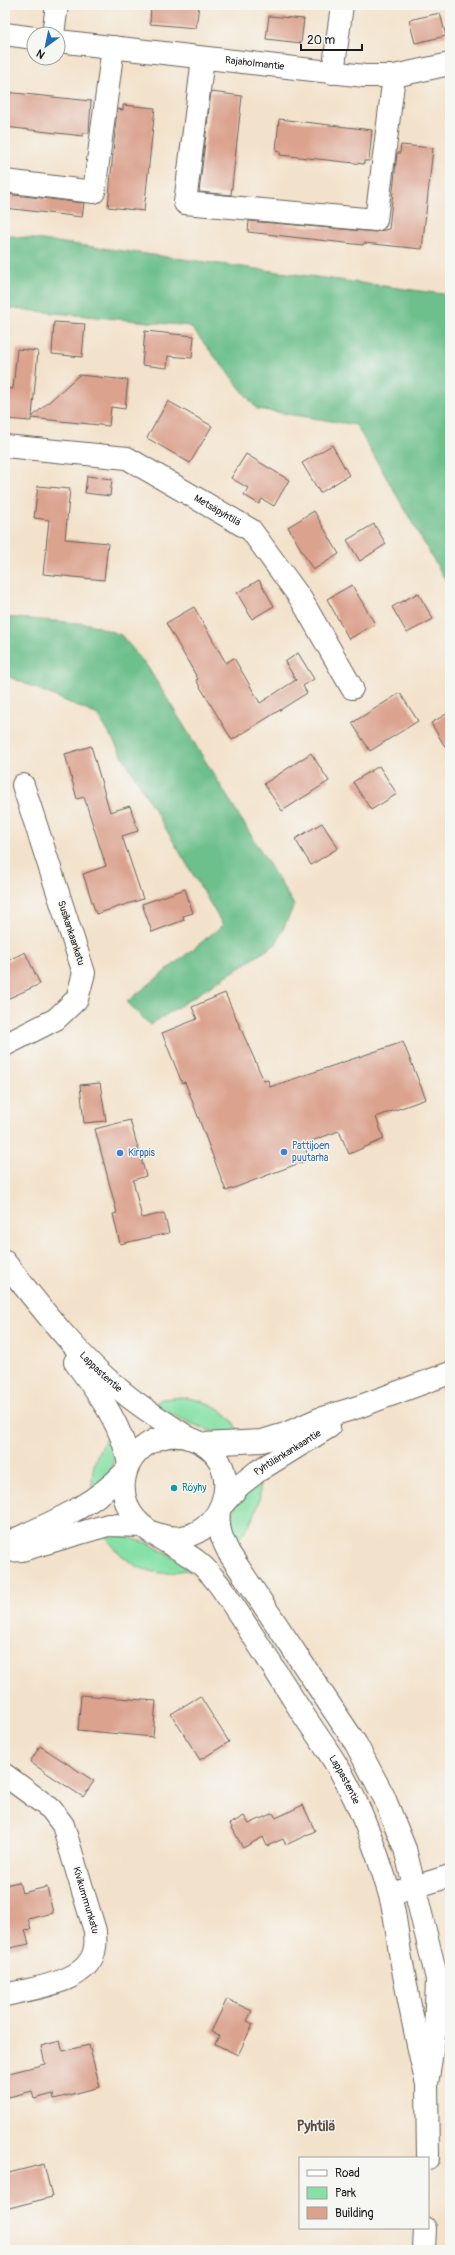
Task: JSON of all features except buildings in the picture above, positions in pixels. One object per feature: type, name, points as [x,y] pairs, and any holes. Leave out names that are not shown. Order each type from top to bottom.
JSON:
[{"type":"street","points":[[54,26],[56,5]]},
{"type":"street","points":[[333,73],[342,5]]},
{"type":"street","points":[[5,34],[26,37]]},
{"type":"street","name":"Rajaholmantie","points":[[66,42],[333,73],[394,76],[450,64]]},
{"type":"street","points":[[5,181],[94,192],[113,47]]},
{"type":"street","points":[[203,58],[185,203],[376,220],[394,76]]},
{"type":"street","name":"Metsäpyhtilä","points":[[5,446],[127,458],[251,530],[301,599],[352,688]]},
{"type":"street","name":"Susikankaankatu","points":[[5,1045],[56,1019],[77,999],[84,973],[23,786]]},
{"type":"street","name":"Lappastentie","points":[[5,1262],[27,1290],[94,1367],[118,1389],[148,1412],[196,1441]]},
{"type":"street","name":"Lappastentie","points":[[27,1290],[60,1342],[110,1411],[126,1446],[127,1468]]},
{"type":"street","name":"Pyhtilänkankaantie","points":[[196,1441],[262,1441],[285,1434],[319,1418],[358,1408],[450,1373]]},
{"type":"street","name":"Pyhtilänkankaantie","points":[[221,1508],[240,1485],[258,1471],[358,1408]]},
{"type":"street","points":[[5,1544],[80,1509],[110,1488],[127,1468],[138,1451],[158,1438],[174,1436],[196,1441],[215,1456],[223,1471],[226,1488],[221,1508],[206,1527],[194,1534],[174,1538],[148,1530],[108,1525],[22,1550],[5,1551]]},
{"type":"street","points":[[127,1468],[123,1486],[126,1501],[132,1515],[148,1530]]},
{"type":"street","name":"Lappastentie","points":[[221,1508],[218,1523],[220,1533],[229,1553],[356,1744],[384,1797],[405,1849],[437,1979],[435,2031],[427,2084],[428,2157]]},
{"type":"street","name":"Lappastentie","points":[[148,1530],[181,1549],[207,1569],[258,1642],[344,1776],[368,1830],[390,1894],[414,2034],[427,2084]]},
{"type":"street","name":"Kivikummunkatu","points":[[5,1774],[45,1804],[63,1825],[95,1931],[95,1947],[92,1958],[75,1976],[5,1995]]},
{"type":"street","points":[[390,1894],[450,1876]]},
{"type":"street","points":[[424,2250],[425,2229]]},
{"type":"green space","points":[[5,235],[450,295],[450,588],[356,425],[257,409],[190,326],[5,308]]},
{"type":"green space","points":[[5,617],[90,624],[121,635],[147,666],[294,905],[276,944],[150,1025],[127,1002],[223,925],[98,715],[5,675]]},
{"type":"green space","points":[[181,1397],[201,1401],[225,1413],[236,1427],[241,1437],[220,1434],[209,1430],[184,1420],[153,1404],[162,1399]]},
{"type":"green space","points":[[111,1432],[114,1457],[110,1471],[99,1484],[92,1489],[96,1459],[102,1445]]},
{"type":"green space","points":[[259,1482],[260,1490],[258,1507],[251,1522],[235,1542],[232,1523],[235,1508],[244,1494]]},
{"type":"green space","points":[[115,1534],[148,1543],[194,1569],[189,1571],[185,1570],[171,1573],[161,1573],[142,1569],[119,1553],[106,1537]]},
{"type":"place","name":"Pattijoen puutarha","points":[[284,1152]]},
{"type":"place","name":"Kirppis","points":[[120,1153]]},
{"type":"place","name":"Röyhy","points":[[174,1488]]},
{"type":"district","name":"Pyhtilä","points":[[316,2126]]}]
